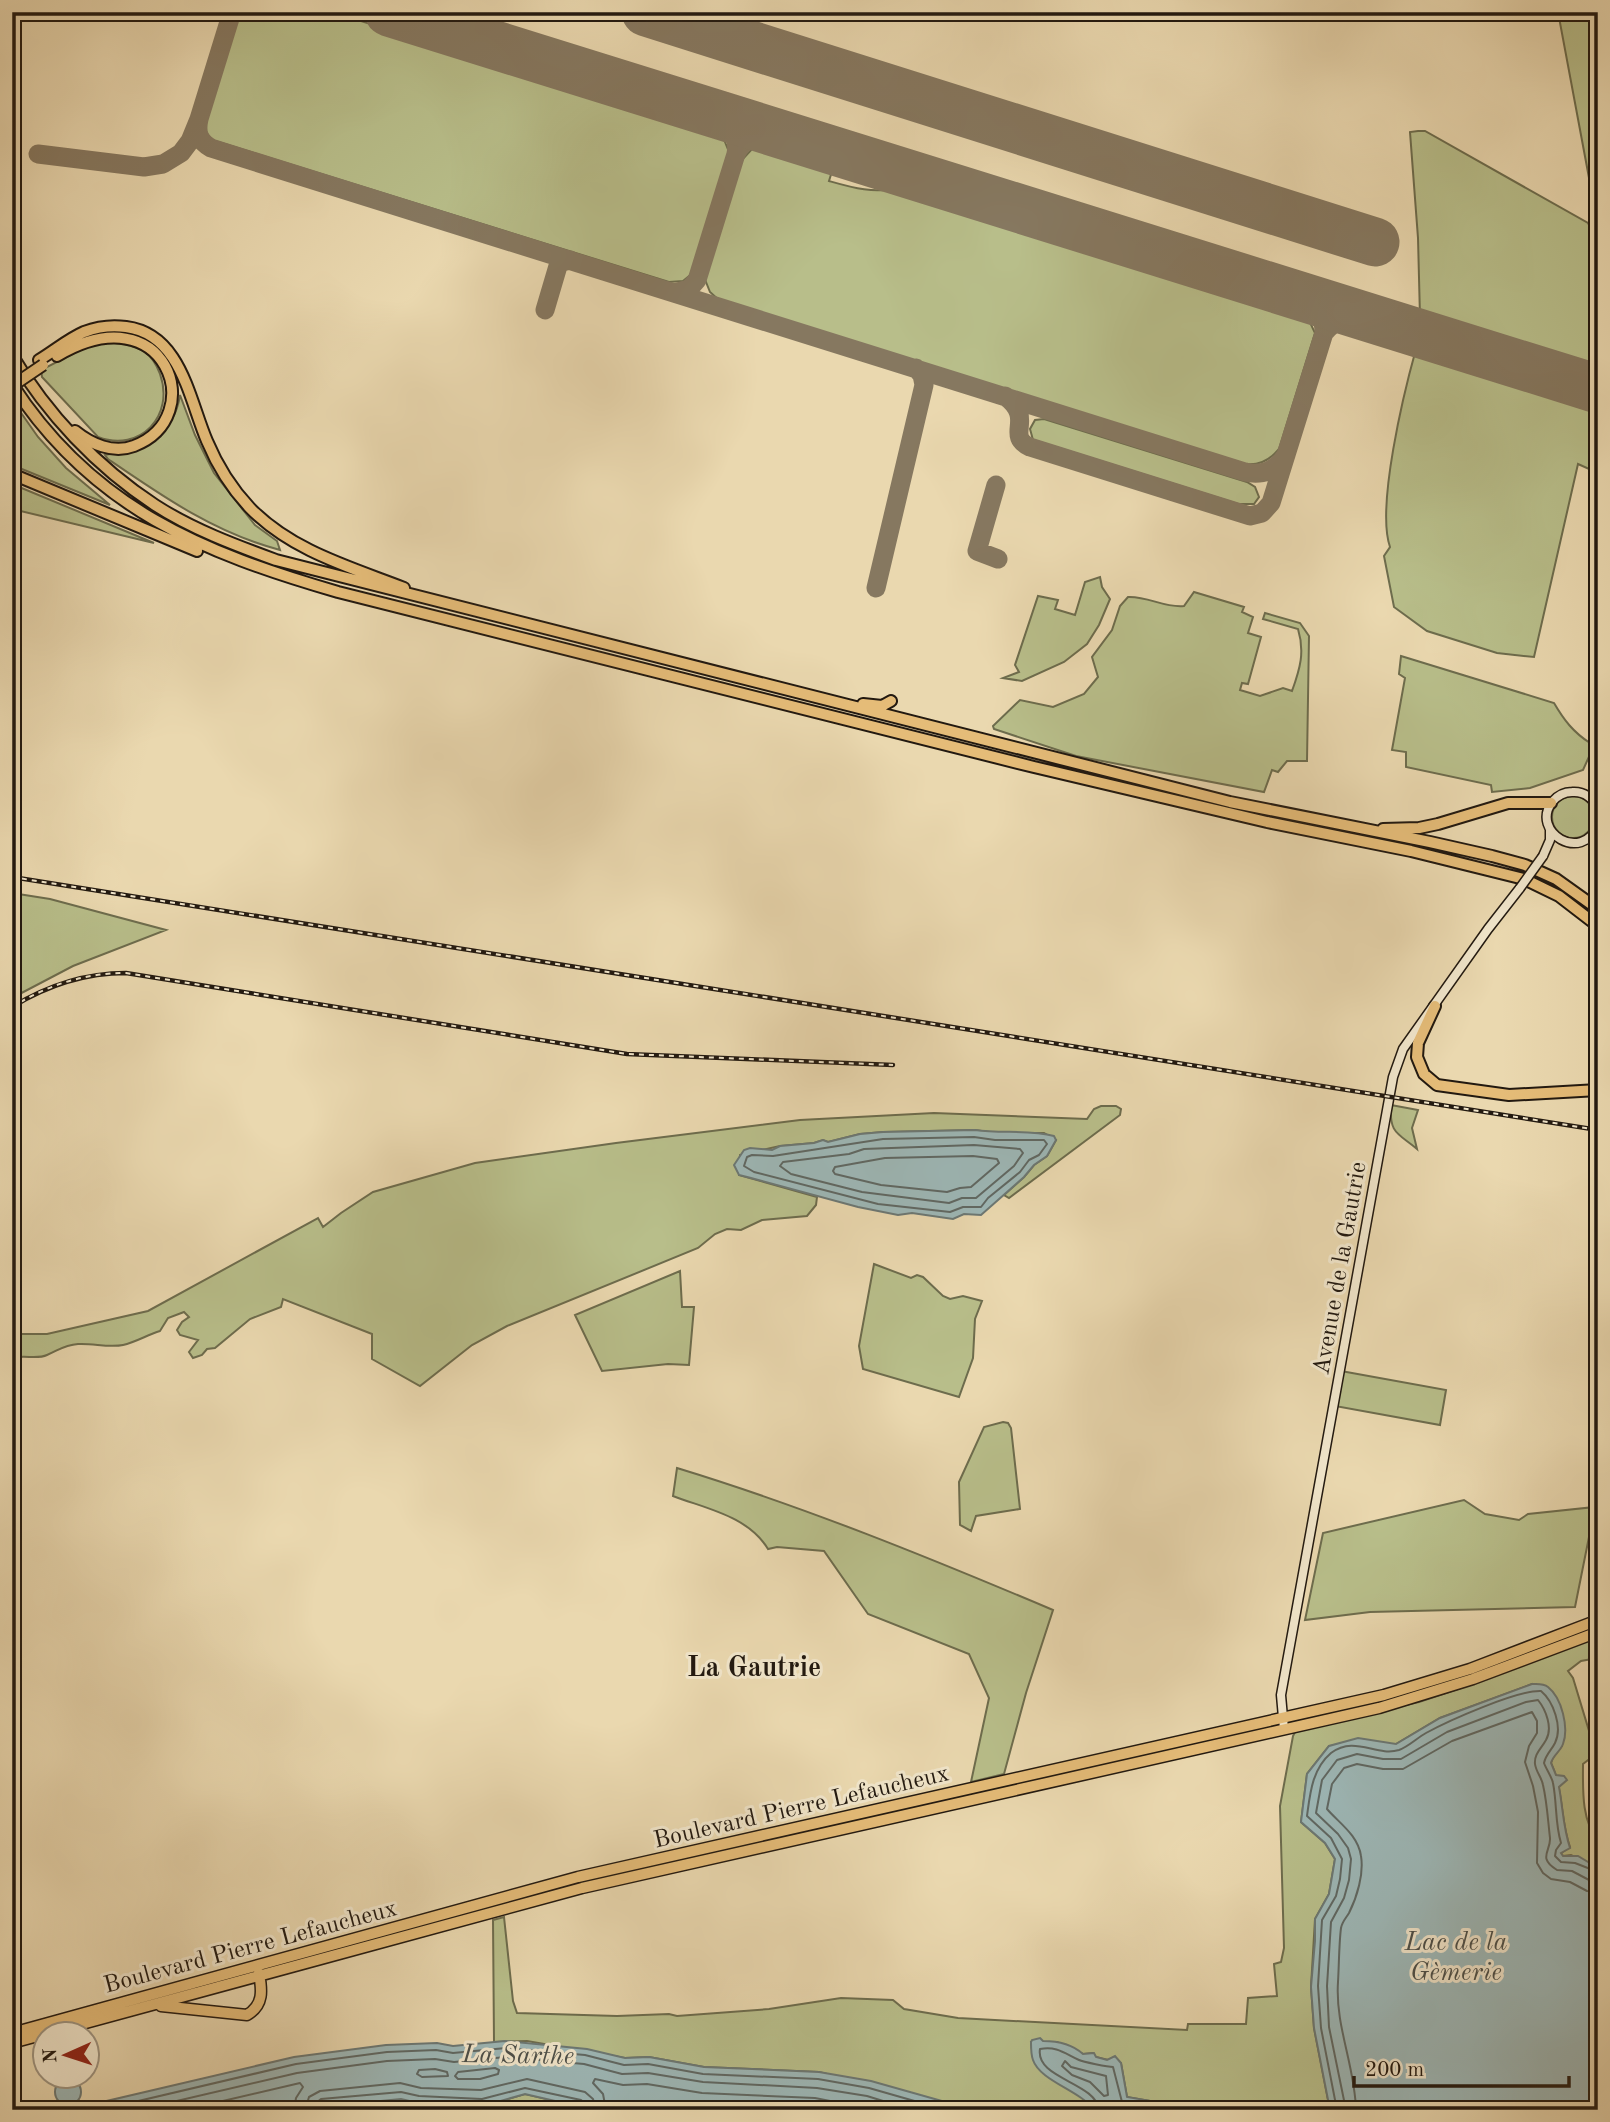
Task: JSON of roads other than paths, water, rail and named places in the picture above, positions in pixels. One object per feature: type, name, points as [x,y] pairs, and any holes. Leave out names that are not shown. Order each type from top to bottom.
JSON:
[{"type":"highway","points":[[338,592],[237,560],[170,531],[128,505],[86,471],[52,436],[12,385],[71,339],[98,328],[129,327],[149,334],[159,340],[173,357],[213,455],[250,508],[274,529],[314,553],[439,602]]},
{"type":"highway","points":[[12,379],[84,343],[104,337],[122,337],[140,342],[159,356],[169,374],[172,399],[166,419],[153,435],[132,447],[116,449],[94,444],[57,417]]},
{"type":"highway","points":[[12,355],[57,417],[101,464],[154,505],[231,544],[276,560],[1230,803],[1374,831],[1525,865],[1556,879],[1598,909]]},
{"type":"highway","points":[[12,474],[219,560],[271,578],[338,592],[1047,771],[1524,879],[1559,896],[1598,926]]},
{"type":"highway","points":[[652,657],[744,673],[864,704],[882,706],[891,701]]},
{"type":"highway","points":[[981,732],[1070,762]]},
{"type":"highway","points":[[1374,831],[1419,828],[1508,803],[1552,803]]},
{"type":"highway","points":[[1559,896],[1572,912],[1598,934]]},
{"type":"highway","points":[[1435,1006],[1418,1043],[1417,1057],[1424,1074],[1437,1085],[1509,1095],[1598,1090]]},
{"type":"main road","name":"Boulevard Pierre Lefaucheux","points":[[12,2043],[143,2007],[578,1877],[1384,1695],[1445,1678],[1596,1625]]},
{"type":"main road","name":"Boulevard Pierre Lefaucheux","points":[[12,2033],[582,1888],[1379,1708],[1447,1688],[1596,1625]]},
{"type":"main road","points":[[143,2007],[173,2006],[247,2015],[256,2009],[261,2000],[258,1971]]},
{"type":"street","points":[[1552,803],[1565,793],[1574,792],[1590,797],[1598,809]]},
{"type":"street","name":"Avenue de la Gautrie","points":[[1284,1729],[1281,1695],[1390,1090],[1403,1049],[1543,856],[1550,840],[1547,816],[1552,803]]},
{"type":"street","name":"Avenue de la Gautrie","points":[[1543,856],[1563,842],[1582,842],[1590,838],[1598,825]]},
{"type":"street","points":[[1550,830],[1563,842]]},
{"type":"water","points":[[975,1130],[1035,1133],[1054,1136],[1056,1140],[1047,1156],[981,1215],[964,1214],[953,1219],[912,1213],[898,1215],[858,1207],[739,1175],[734,1165],[744,1150],[750,1148],[772,1150],[780,1146],[823,1140],[828,1142],[860,1134],[883,1132]]},
{"type":"water","name":"Lac de la Gèmerie","points":[[1532,1684],[1544,1685],[1553,1692],[1565,1722],[1563,1744],[1551,1763],[1556,1775],[1564,1776],[1567,1780],[1559,1787],[1570,1848],[1561,1853],[1563,1856],[1578,1856],[1598,1868],[1598,2110],[1330,2110],[1314,2028],[1311,1987],[1315,1919],[1329,1894],[1335,1859],[1325,1843],[1301,1822],[1307,1774],[1329,1746],[1358,1738],[1396,1744],[1440,1718]]},
{"type":"water","points":[[1040,2038],[1043,2041],[1069,2045],[1083,2054],[1094,2053],[1096,2057],[1107,2060],[1115,2056],[1121,2063],[1127,2097],[1202,2110],[1094,2110],[1037,2067],[1032,2058],[1031,2042]]},
{"type":"water","name":"La Sarthe","points":[[505,2041],[587,2049],[625,2058],[649,2057],[704,2067],[819,2072],[871,2081],[956,2105],[975,2105],[993,2110],[594,2110],[525,2094],[483,2106],[418,2103],[401,2099],[289,2110],[78,2110],[81,2107],[294,2057],[386,2045],[437,2043],[453,2046]]},
{"type":"water","points":[[55,2090],[81,2090],[77,2101],[68,2105],[59,2101],[55,2092]]},
{"type":"railway","points":[[12,877],[1598,1130]]},
{"type":"railway","points":[[12,1007],[39,992],[67,982],[96,975],[126,973],[627,1054],[893,1065]]},
{"type":"district","name":"La Gautrie","points":[[754,1666]]}]
